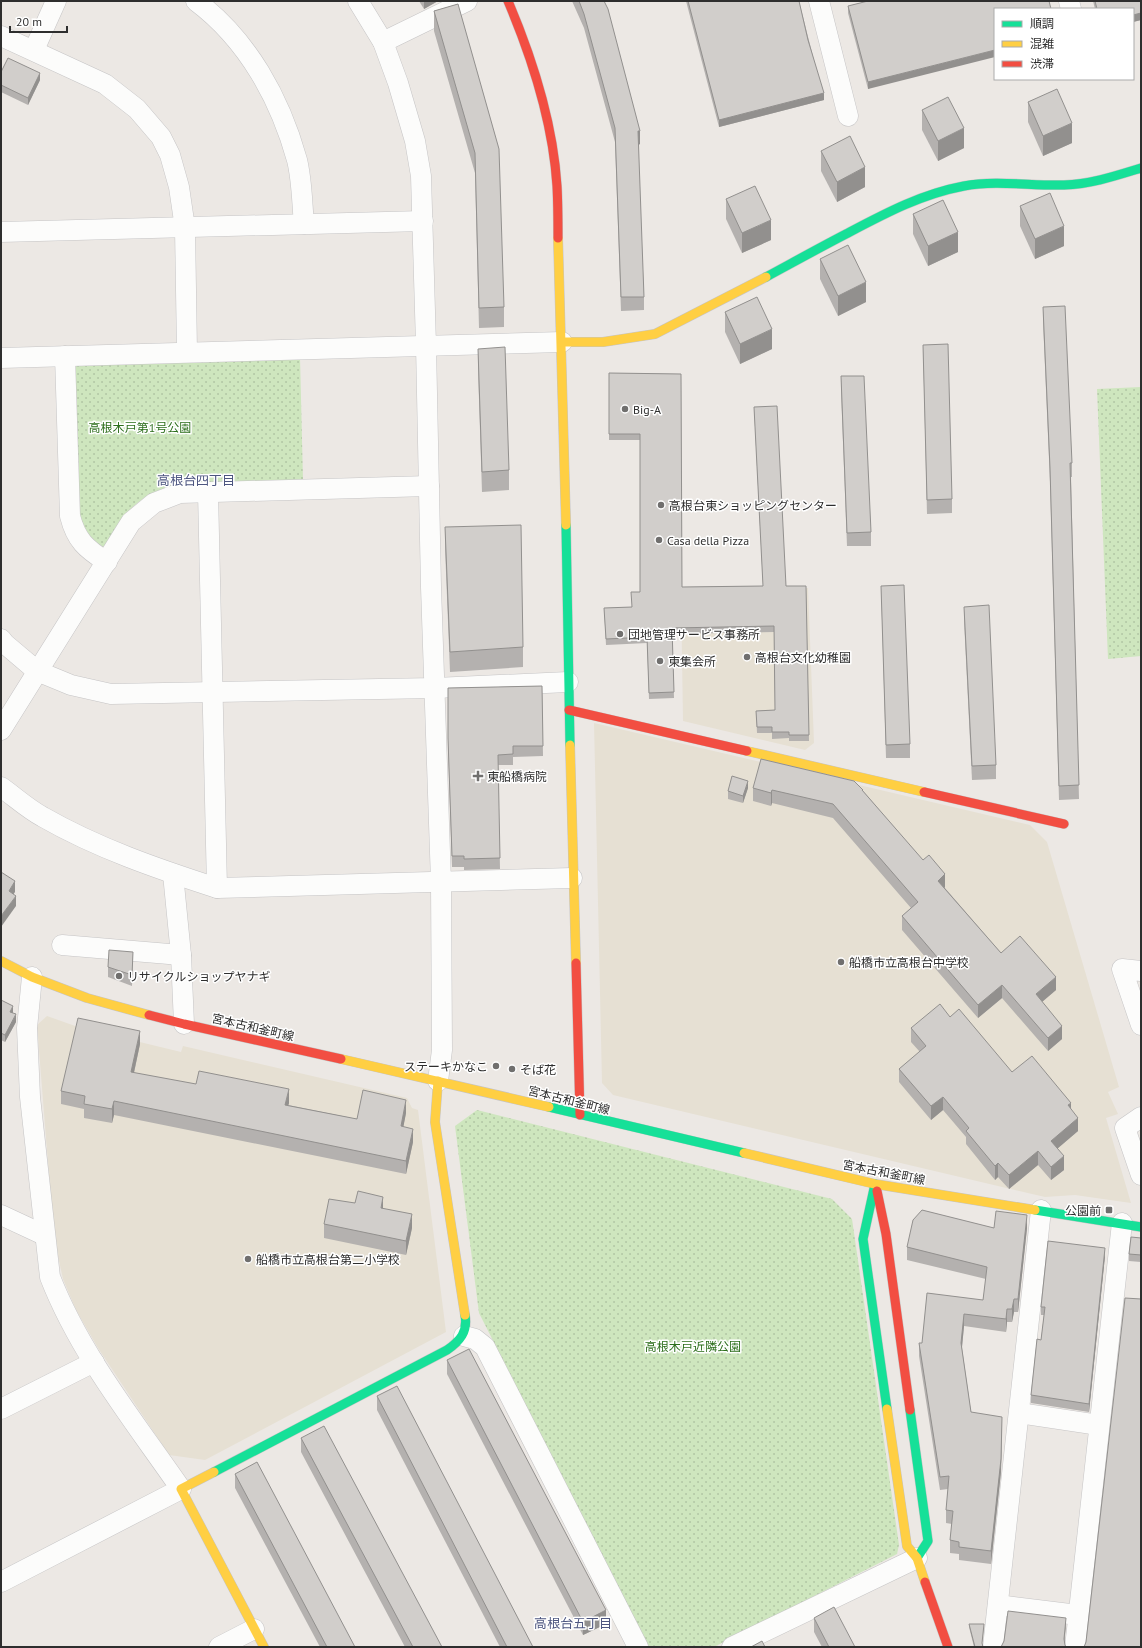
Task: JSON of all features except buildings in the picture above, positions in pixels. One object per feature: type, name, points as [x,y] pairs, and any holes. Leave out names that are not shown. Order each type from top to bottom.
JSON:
[{"type":"street","points":[[34,50],[56,1]]},
{"type":"street","points":[[196,1],[222,23],[245,50],[261,74],[280,110],[297,162],[304,224]]},
{"type":"street","points":[[1,1582],[447,1350],[460,1342],[464,1336],[466,1321],[435,1122],[442,1050],[441,882],[421,176],[415,142],[398,82],[383,42],[358,1]]},
{"type":"street","points":[[383,42],[466,1]]},
{"type":"street","points":[[508,1],[540,88],[550,136],[557,186],[562,342],[572,878],[580,1115]]},
{"type":"street","points":[[819,1],[848,116]]},
{"type":"street","points":[[1,36],[106,84],[123,96],[149,122],[161,137],[170,155],[179,187],[185,228],[187,352]]},
{"type":"street","points":[[1,358],[426,345],[603,342],[630,339],[655,334],[692,316],[895,208],[922,198],[956,188],[989,183],[1088,183],[1141,168]]},
{"type":"street","points":[[1,232],[423,221]]},
{"type":"street","points":[[65,356],[70,516],[73,527],[82,543],[93,554],[107,562]]},
{"type":"street","points":[[1,730],[131,522],[154,502],[180,493],[429,486]]},
{"type":"street","points":[[208,492],[217,888]]},
{"type":"street","points":[[1,639],[37,671],[71,685],[111,694],[435,688],[568,682]]},
{"type":"street","points":[[569,710],[1064,824]]},
{"type":"street","points":[[1,787],[41,816],[73,833],[173,874],[217,888],[572,878]]},
{"type":"street","points":[[173,874],[181,955],[184,1024]]},
{"type":"street","points":[[62,945],[181,955]]},
{"type":"street","name":"宮本古和釜町線","points":[[1,961],[32,977],[87,998],[184,1024],[438,1081],[875,1184],[1132,1225]]},
{"type":"street","points":[[1141,971],[1122,969],[1141,1026]]},
{"type":"street","points":[[32,977],[27,1028],[30,1097],[44,1235],[50,1277],[60,1302],[94,1362],[181,1489],[264,1647]]},
{"type":"street","points":[[1141,1117],[1125,1128],[1141,1175]]},
{"type":"street","points":[[875,1184],[863,1239],[907,1546],[917,1558],[948,1647]]},
{"type":"street","points":[[732,1647],[917,1558],[928,1541],[886,1234],[875,1184]]},
{"type":"street","points":[[993,1647],[1042,1210]]},
{"type":"street","points":[[1,1215],[44,1235]]},
{"type":"street","points":[[1074,1647],[1099,1425],[1132,1225]]},
{"type":"street","points":[[464,1336],[475,1339],[485,1347],[638,1647]]},
{"type":"street","points":[[3,1404],[94,1362]]},
{"type":"street","points":[[1019,1413],[1099,1425]]},
{"type":"street","points":[[998,1605],[1078,1615]]},
{"type":"street","points":[[219,1647],[254,1629]]},
{"type":"shaded area","name":"高根台文化幼稚園","points":[[808,588],[814,743],[805,750],[683,721],[681,593]]},
{"type":"shaded area","name":"船橋市立高根台中学校","points":[[594,723],[1030,825],[1047,842],[1119,1087],[1108,1092],[1118,1114],[1106,1118],[1131,1203],[1075,1195],[1045,1197],[613,1095],[602,1083]]},
{"type":"shaded area","name":"船橋市立高根台第二小学校","points":[[47,1016],[78,1027],[181,1052],[183,1046],[407,1098],[412,1108],[418,1110],[446,1332],[205,1460],[169,1455],[98,1348],[76,1310],[63,1279],[54,1238],[37,1025]]},
{"type":"green space","name":"高根木戸第1号公園","points":[[300,357],[303,480],[146,497],[127,513],[105,546],[96,549],[79,529],[71,369],[77,363]]},
{"type":"green space","points":[[1141,387],[1141,656],[1108,659],[1097,389]]},
{"type":"green space","name":"高根木戸近隣公園","points":[[477,1110],[832,1199],[852,1219],[899,1545],[897,1554],[714,1647],[649,1647],[479,1313],[455,1126]]},
{"type":"traffic: fast","points":[[766,277],[889,212],[933,194],[964,186],[989,183],[1052,185],[1084,183],[1141,168]]},
{"type":"traffic: fast","points":[[566,525],[570,745]]},
{"type":"traffic: fast","points":[[549,1107],[744,1153]]},
{"type":"traffic: fast","points":[[875,1184],[863,1239],[887,1409]]},
{"type":"traffic: fast","points":[[1035,1210],[1141,1227]]},
{"type":"traffic: fast","points":[[214,1472],[447,1350],[462,1336],[466,1321],[465,1315]]},
{"type":"traffic: fast","points":[[910,1410],[928,1541],[917,1558]]},
{"type":"traffic: slow","points":[[558,238],[566,525]]},
{"type":"traffic: slow","points":[[562,342],[603,342],[655,334],[766,277]]},
{"type":"traffic: slow","points":[[570,745],[576,963]]},
{"type":"traffic: slow","points":[[747,751],[924,792]]},
{"type":"traffic: slow","points":[[1,961],[32,977],[87,998],[149,1015]]},
{"type":"traffic: slow","points":[[341,1059],[549,1107]]},
{"type":"traffic: slow","points":[[438,1081],[435,1122],[465,1315]]},
{"type":"traffic: slow","points":[[744,1153],[875,1184],[1035,1210]]},
{"type":"traffic: slow","points":[[887,1409],[907,1546],[917,1558],[925,1582]]},
{"type":"traffic: slow","points":[[214,1472],[181,1489],[264,1647]]},
{"type":"traffic: jam","points":[[508,1],[526,46],[540,92],[551,138],[555,162],[558,238]]},
{"type":"traffic: jam","points":[[569,710],[747,751]]},
{"type":"traffic: jam","points":[[924,792],[1064,824]]},
{"type":"traffic: jam","points":[[576,963],[580,1115]]},
{"type":"traffic: jam","points":[[149,1015],[341,1059]]},
{"type":"traffic: jam","points":[[877,1191],[886,1234],[910,1410]]},
{"type":"traffic: jam","points":[[925,1582],[948,1647]]},
{"type":"place","name":"Big-A","points":[[625,409]]},
{"type":"place","name":"高根台東ショッピングセンター","points":[[661,505]]},
{"type":"place","name":"Casa della Pizza","points":[[659,540]]},
{"type":"place","name":"団地管理サービス事務所","points":[[620,634]]},
{"type":"place","name":"高根台文化幼稚園","points":[[747,657]]},
{"type":"place","name":"東集会所","points":[[660,661]]},
{"type":"place","name":"東船橋病院","points":[[478,776]]},
{"type":"place","name":"船橋市立高根台中学校","points":[[841,962]]},
{"type":"place","name":"リサイクルショップヤナギ","points":[[119,976]]},
{"type":"place","name":"ステーキかなこ","points":[[496,1066]]},
{"type":"place","name":"そば花","points":[[512,1069]]},
{"type":"place","name":"公園前","points":[[1109,1210]]},
{"type":"place","name":"船橋市立高根台第二小学校","points":[[248,1259]]},
{"type":"district","name":"高根台四丁目","points":[[196,480]]},
{"type":"district","name":"高根台五丁目","points":[[573,1623]]}]
